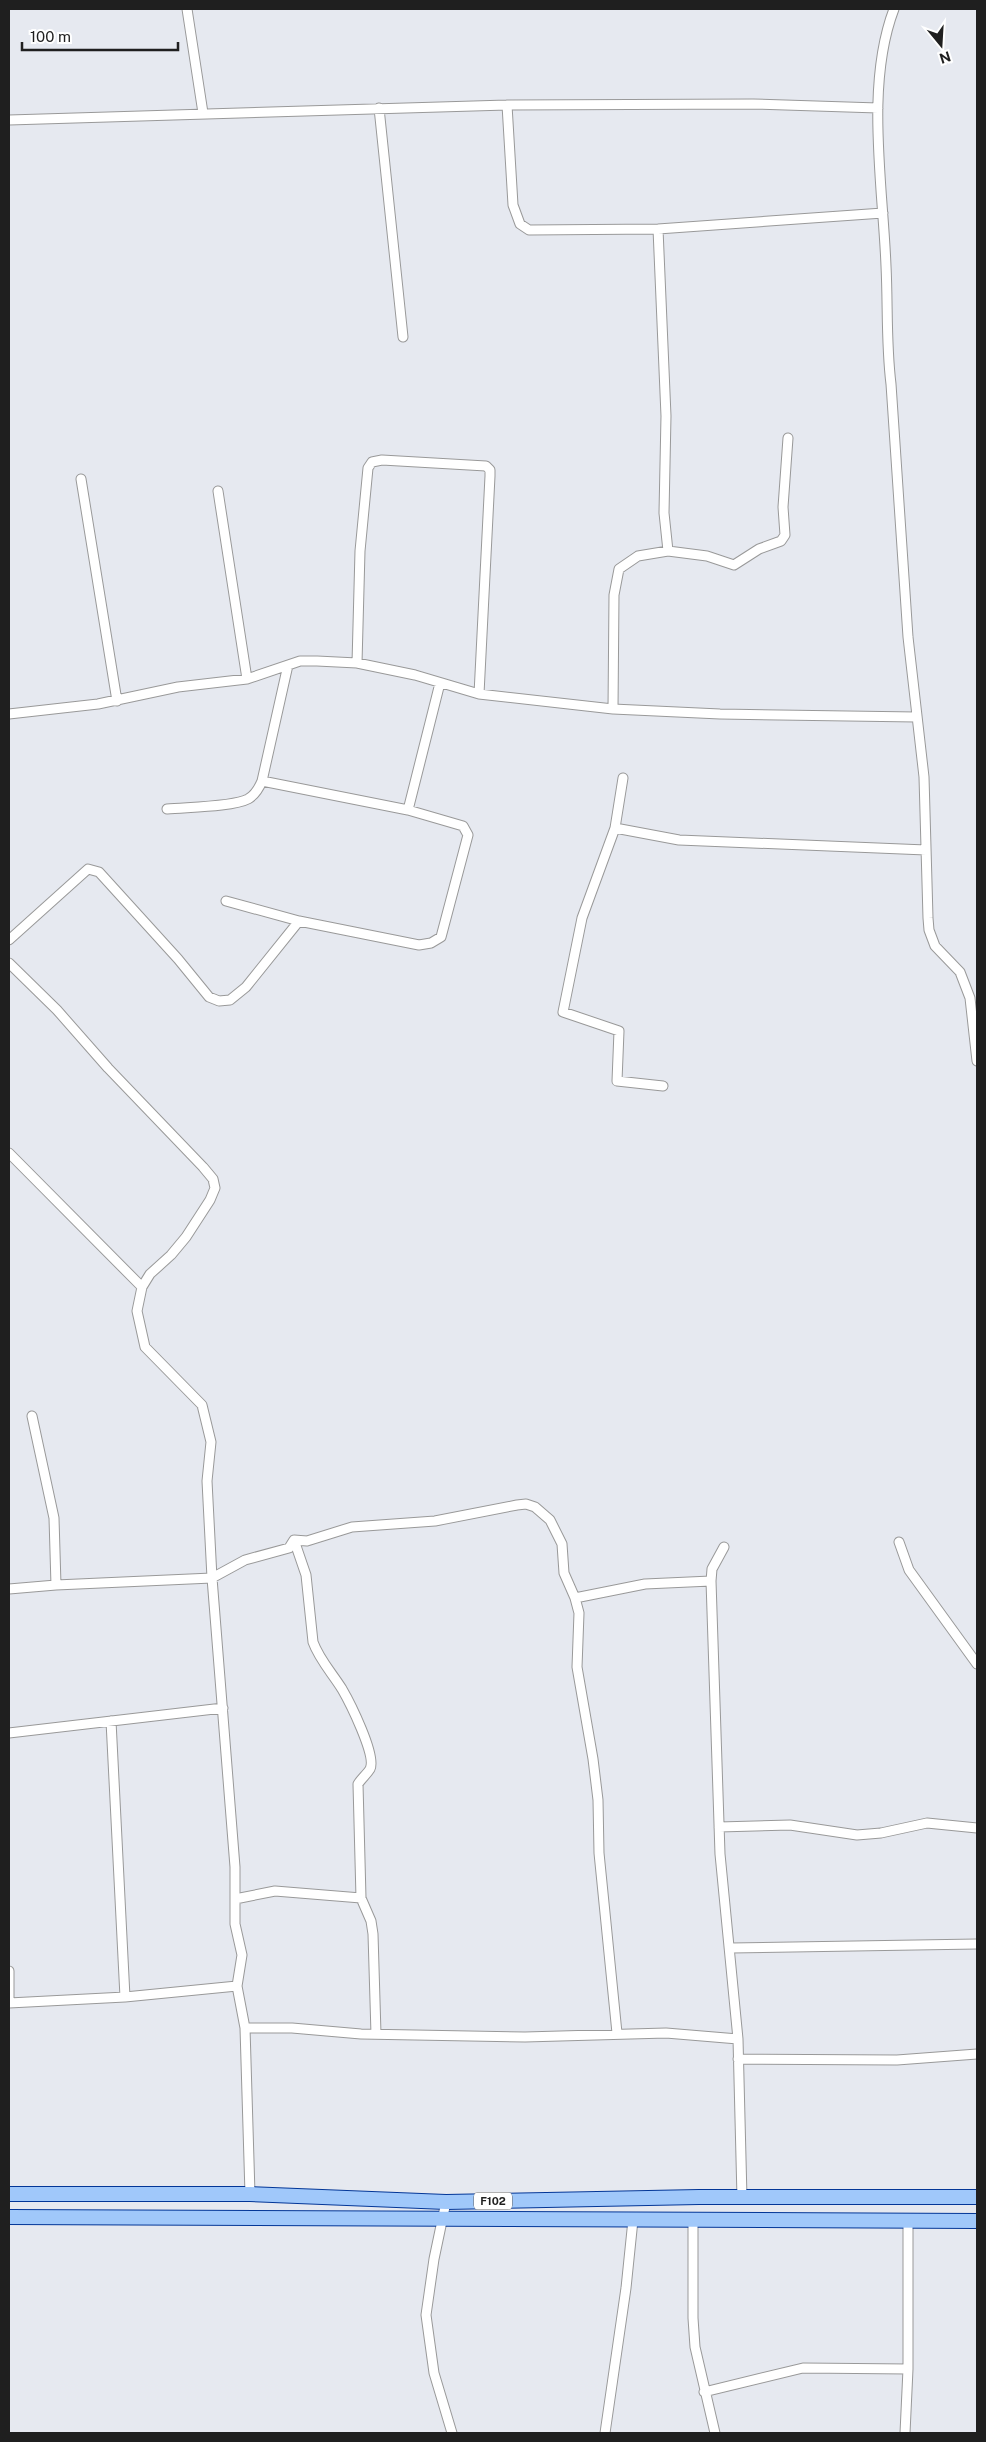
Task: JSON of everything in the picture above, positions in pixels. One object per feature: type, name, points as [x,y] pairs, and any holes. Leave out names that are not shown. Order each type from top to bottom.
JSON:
[{"type":"main road","name":"F102","points":[[9,2194],[250,2194],[446,2202],[699,2197],[977,2197]]},
{"type":"main road","name":"F102","points":[[9,2217],[977,2221]]},
{"type":"street","points":[[187,9],[203,113]]},
{"type":"street","points":[[894,9],[885,32],[877,131],[886,266],[887,348],[908,637],[924,777],[929,930],[935,946],[960,972],[970,998],[977,1061]]},
{"type":"street","points":[[9,120],[507,105],[753,104],[878,108]]},
{"type":"street","points":[[507,105],[513,205],[523,228],[530,230],[658,229],[883,213]]},
{"type":"street","points":[[379,108],[403,337]]},
{"type":"street","points":[[658,229],[666,416],[664,513],[668,551]]},
{"type":"street","points":[[614,709],[614,595],[619,569],[638,556],[668,551],[707,556],[734,565],[759,549],[781,541],[785,535],[783,507],[788,438]]},
{"type":"street","points":[[357,663],[360,551],[368,468],[372,462],[382,460],[486,466],[490,470],[490,476],[479,694]]},
{"type":"street","points":[[82,479],[117,701]]},
{"type":"street","points":[[218,491],[247,678]]},
{"type":"street","points":[[9,714],[117,701],[178,687],[247,678],[300,661],[357,663],[415,675],[479,694],[614,709],[720,714],[916,717]]},
{"type":"street","points":[[166,809],[235,803],[248,799],[256,793],[262,781],[288,665]]},
{"type":"street","points":[[408,810],[440,683]]},
{"type":"street","points":[[623,778],[615,828],[582,918],[563,1012],[619,1031],[617,1081],[662,1086]]},
{"type":"street","points":[[226,901],[299,921],[419,946],[431,944],[441,937],[468,835],[463,826],[452,821],[408,810],[262,781]]},
{"type":"street","points":[[615,828],[679,840],[926,850]]},
{"type":"street","points":[[9,940],[88,869],[99,872],[178,958],[209,997],[219,1001],[230,1000],[246,987],[299,921]]},
{"type":"street","points":[[9,963],[57,1010],[108,1068],[213,1179],[215,1188],[204,1212],[176,1249],[150,1274],[142,1287],[137,1311],[145,1347],[202,1404],[208,1425],[211,1452],[207,1481],[212,1578],[235,1867],[235,1924],[242,1955],[237,1986],[245,2028],[250,2194]]},
{"type":"street","points":[[9,1153],[142,1287]]},
{"type":"street","points":[[32,1416],[54,1518],[56,1585]]},
{"type":"street","points":[[294,1540],[307,1541],[352,1527],[434,1521],[526,1504],[543,1512],[558,1533],[562,1544],[564,1573],[575,1598],[579,1613],[577,1667],[597,1792],[599,1853],[617,2033]]},
{"type":"street","points":[[9,1589],[212,1578],[245,1560],[289,1548],[294,1540]]},
{"type":"street","points":[[294,1540],[306,1575],[313,1642],[316,1652],[342,1689],[360,1728],[371,1759],[371,1768],[358,1784],[361,1898],[371,1921],[373,1934],[376,2034]]},
{"type":"street","points":[[898,1542],[909,1570],[977,1664]]},
{"type":"street","points":[[724,1547],[712,1569],[711,1581],[719,1827],[738,2039],[742,2198]]},
{"type":"street","points":[[575,1598],[645,1584],[711,1581]]},
{"type":"street","points":[[9,1734],[223,1708]]},
{"type":"street","points":[[111,1721],[125,1997]]},
{"type":"street","points":[[719,1827],[790,1825],[856,1835],[881,1833],[927,1822],[977,1828]]},
{"type":"street","points":[[235,1900],[275,1891],[361,1898]]},
{"type":"street","points":[[731,1948],[977,1944]]},
{"type":"street","points":[[9,1971],[9,2003],[125,1997],[237,1986]]},
{"type":"street","points":[[245,2028],[376,2034],[525,2036],[617,2033],[689,2034],[738,2039]]},
{"type":"street","points":[[738,2059],[897,2060],[977,2054]]},
{"type":"street","points":[[446,2202],[426,2315],[434,2373],[452,2433]]},
{"type":"street","points":[[605,2433],[626,2288],[633,2220]]},
{"type":"street","points":[[693,2220],[693,2318],[695,2347],[715,2433]]},
{"type":"street","points":[[905,2433],[908,2369],[908,2220]]},
{"type":"street","points":[[704,2392],[803,2368],[908,2369]]}]
